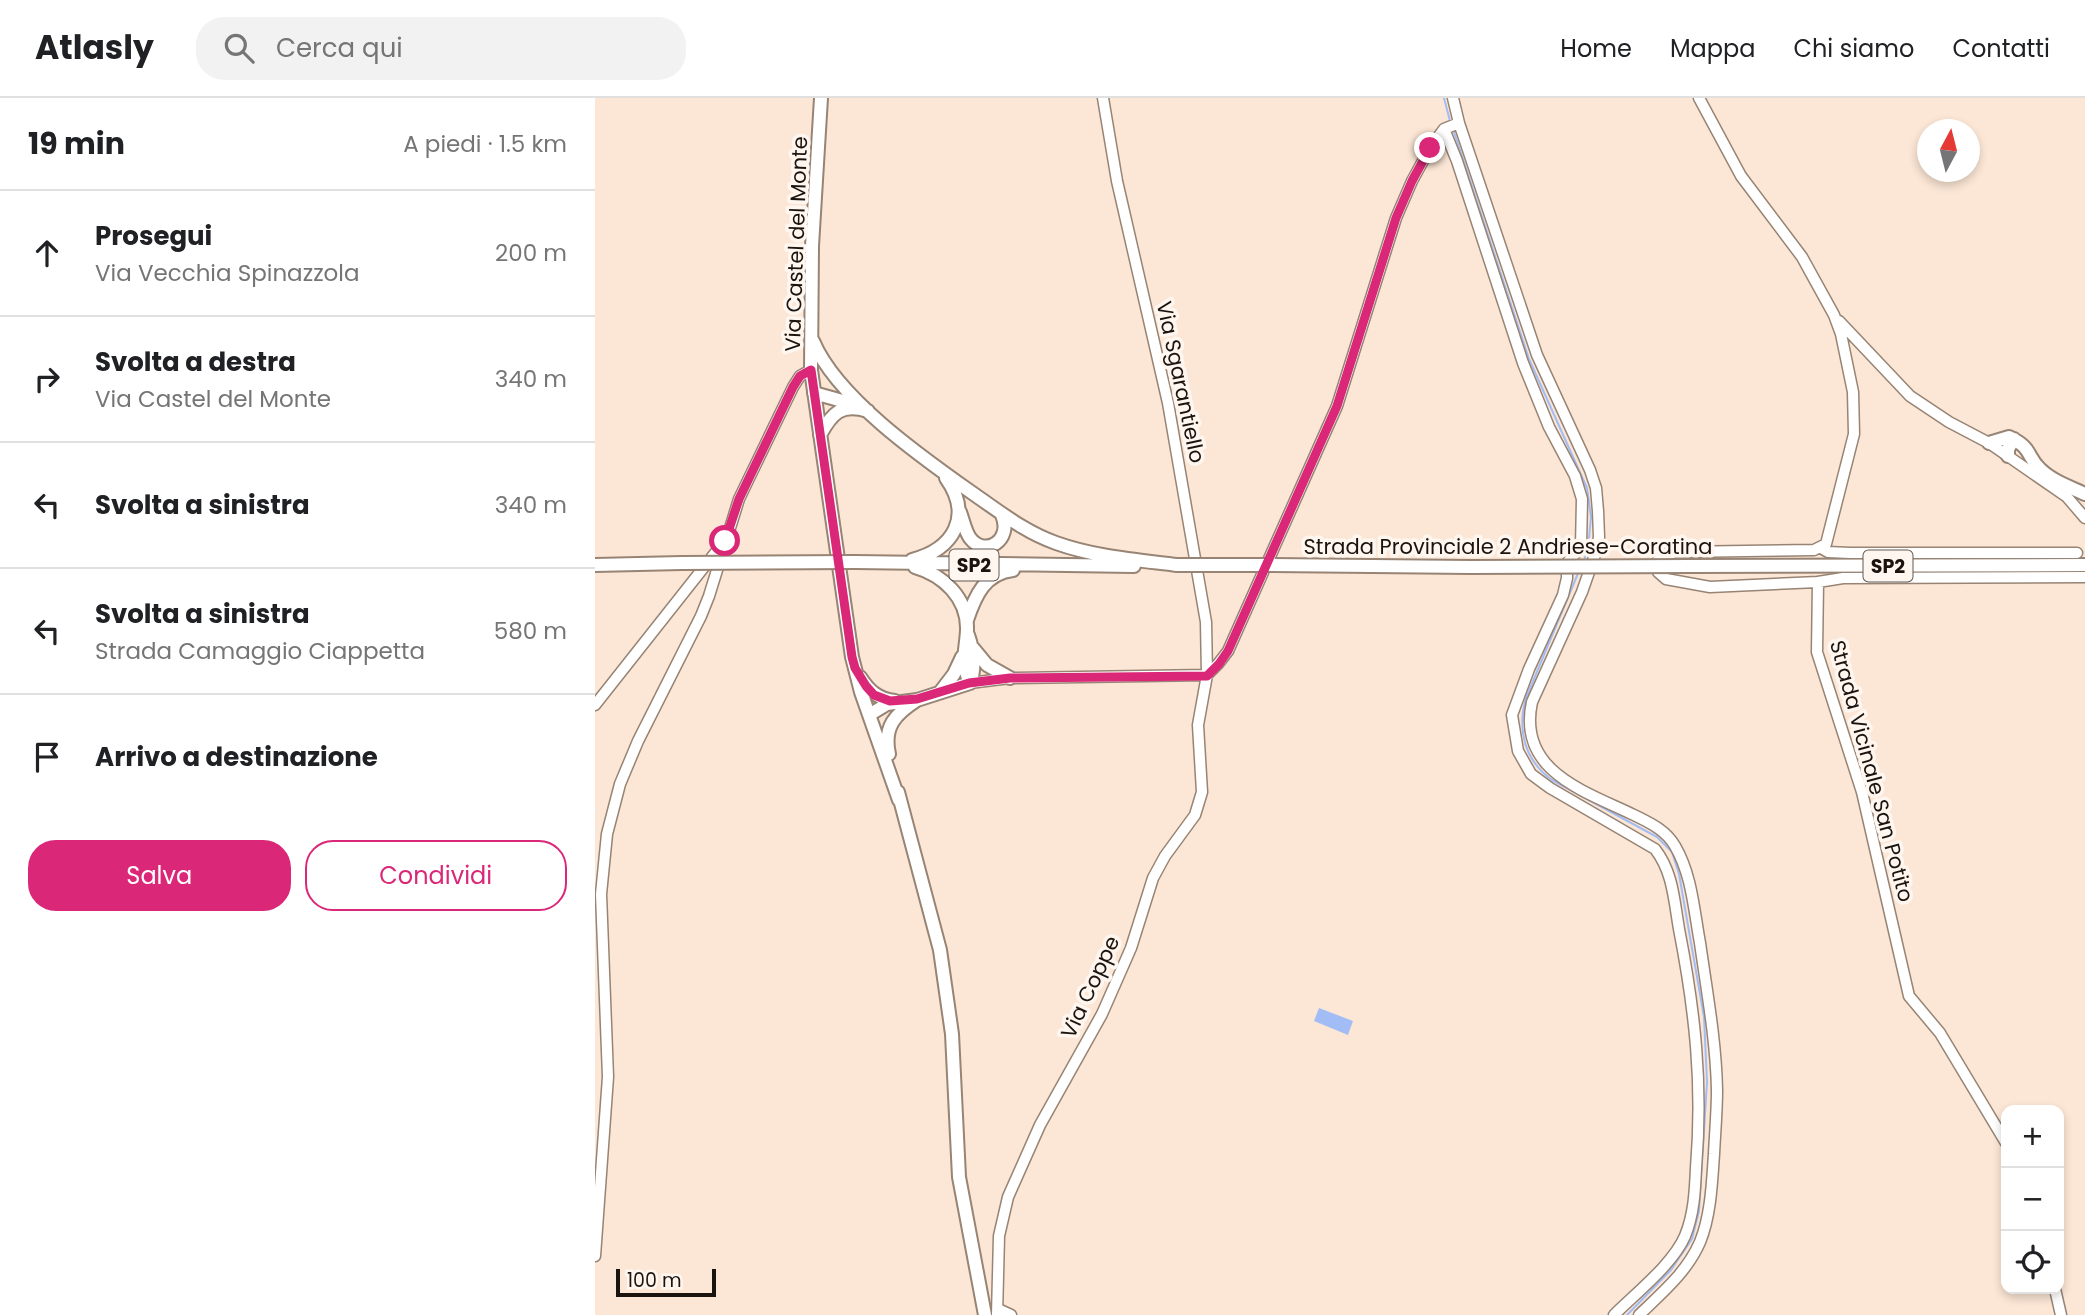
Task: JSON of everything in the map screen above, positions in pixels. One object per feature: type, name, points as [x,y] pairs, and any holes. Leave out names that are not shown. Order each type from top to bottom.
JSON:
[{"type":"main road","name":"Via Castel del Monte","points":[[821,98],[812,246],[811,370],[855,668],[899,800]]},
{"type":"main road","points":[[811,334],[827,367],[862,409],[943,474],[1002,515],[1042,538],[1076,549],[1177,565]]},
{"type":"main road","points":[[814,393],[827,387],[842,386]]},
{"type":"main road","points":[[814,393],[862,409]]},
{"type":"main road","points":[[820,435],[834,414],[841,410],[862,409]]},
{"type":"main road","points":[[1989,443],[2010,437],[2014,439],[2030,452],[2035,465],[2042,471],[2085,494]]},
{"type":"main road","points":[[2008,457],[2008,449],[2014,439]]},
{"type":"main road","points":[[943,474],[953,489],[968,537],[976,544],[988,547],[996,544],[1005,534],[1002,515]]},
{"type":"main road","points":[[901,563],[937,551],[950,539],[960,512]]},
{"type":"main road","name":"Strada Provinciale 2 Andriese-Coratina","points":[[595,565],[855,562],[1471,567],[2085,565]]},
{"type":"main road","points":[[901,563],[936,576],[953,589],[960,599],[967,626]]},
{"type":"main road","points":[[869,715],[887,704],[900,706],[969,683],[964,671],[967,626],[974,597],[986,582],[1004,571],[1048,565]]},
{"type":"main road","points":[[967,652],[1010,678]]},
{"type":"main road","points":[[941,691],[967,652]]},
{"type":"main road","points":[[855,668],[874,695],[900,706]]},
{"type":"main road","points":[[900,706],[890,724],[887,739],[899,800],[916,853],[940,950],[952,1034],[959,1177],[985,1315]]},
{"type":"street","name":"Via Sgarantiello","points":[[1103,98],[1117,181],[1168,403],[1185,496],[1206,622],[1207,676]]},
{"type":"street","points":[[1453,98],[1452,126],[1488,255],[1523,363],[1548,423],[1576,476],[1582,499],[1581,547],[1567,563],[1563,595],[1512,715],[1518,751],[1531,774],[1566,799],[1655,849],[1665,862],[1673,887],[1693,1001],[1699,1090],[1698,1143],[1691,1217],[1684,1238],[1671,1258],[1614,1315]]},
{"type":"street","points":[[1699,98],[1741,176],[1802,257],[1834,315],[1841,334],[1851,383],[1854,434],[1826,544],[1821,548],[1690,550],[1667,554],[1657,562],[1658,572],[1666,579],[1710,587],[1818,582],[1843,578],[2085,578]]},
{"type":"street","points":[[969,683],[1010,678],[1207,676],[1219,664],[1228,651],[1337,406],[1396,218],[1420,165],[1452,126]]},
{"type":"street","points":[[1452,126],[1502,250],[1537,355],[1596,488],[1599,537],[1597,552],[1582,592],[1532,702],[1529,731],[1542,760],[1551,771],[1574,786],[1658,827],[1674,844],[1687,869],[1710,1006],[1717,1090],[1713,1171],[1706,1224],[1692,1257],[1669,1286],[1639,1315]]},
{"type":"street","points":[[1488,255],[1502,250]]},
{"type":"street","points":[[1834,315],[1910,396],[1949,422],[1989,443],[2067,496],[2085,518]]},
{"type":"street","points":[[595,1256],[608,1077],[601,905],[607,834],[620,784],[633,751],[701,616],[739,499],[793,387],[800,376],[811,370]]},
{"type":"street","points":[[1548,423],[1564,416]]},
{"type":"street","points":[[595,705],[725,541]]},
{"type":"street","points":[[1821,548],[1828,552],[1850,553],[2077,553]]},
{"type":"street","points":[[695,577],[715,578]]},
{"type":"street","name":"Strada Vicinale San Potito","points":[[1818,582],[1817,652],[1861,792],[1909,996],[1940,1033],[2001,1135]]},
{"type":"street","points":[[1548,627],[1563,634]]},
{"type":"street","name":"Via Coppe","points":[[998,1312],[999,1236],[1008,1197],[1040,1125],[1102,1014],[1131,948],[1153,878],[1164,856],[1191,821],[1199,804],[1203,779],[1198,725],[1207,676]]},
{"type":"street","points":[[1566,799],[1574,786]]},
{"type":"street","points":[[1678,919],[1695,917]]},
{"type":"street","points":[[1699,1090],[1717,1090]]},
{"type":"street","points":[[1656,1273],[1669,1286]]},
{"type":"street","points":[[2056,1294],[2061,1315]]},
{"type":"street","points":[[998,1312],[1011,1315]]},
{"type":"water","points":[[1319,1008],[1353,1021],[1348,1035],[1314,1021]]},
{"type":"waterway","points":[[1444,98],[1450,121]]},
{"type":"waterway","points":[[1453,129],[1529,359],[1587,488],[1591,517],[1584,560]]},
{"type":"waterway","points":[[1579,571],[1526,698],[1522,721],[1525,743],[1535,763],[1552,780],[1657,837],[1672,852],[1679,874],[1704,1017],[1707,1082],[1699,1211],[1692,1239],[1671,1270],[1627,1315]]},
{"type":"route","points":[[725,541],[739,499],[793,387],[800,376],[811,370],[852,657],[855,668],[874,695],[890,701],[902,701],[969,683],[1010,678],[1207,676],[1228,651],[1337,406],[1396,218],[1430,148]]}]
